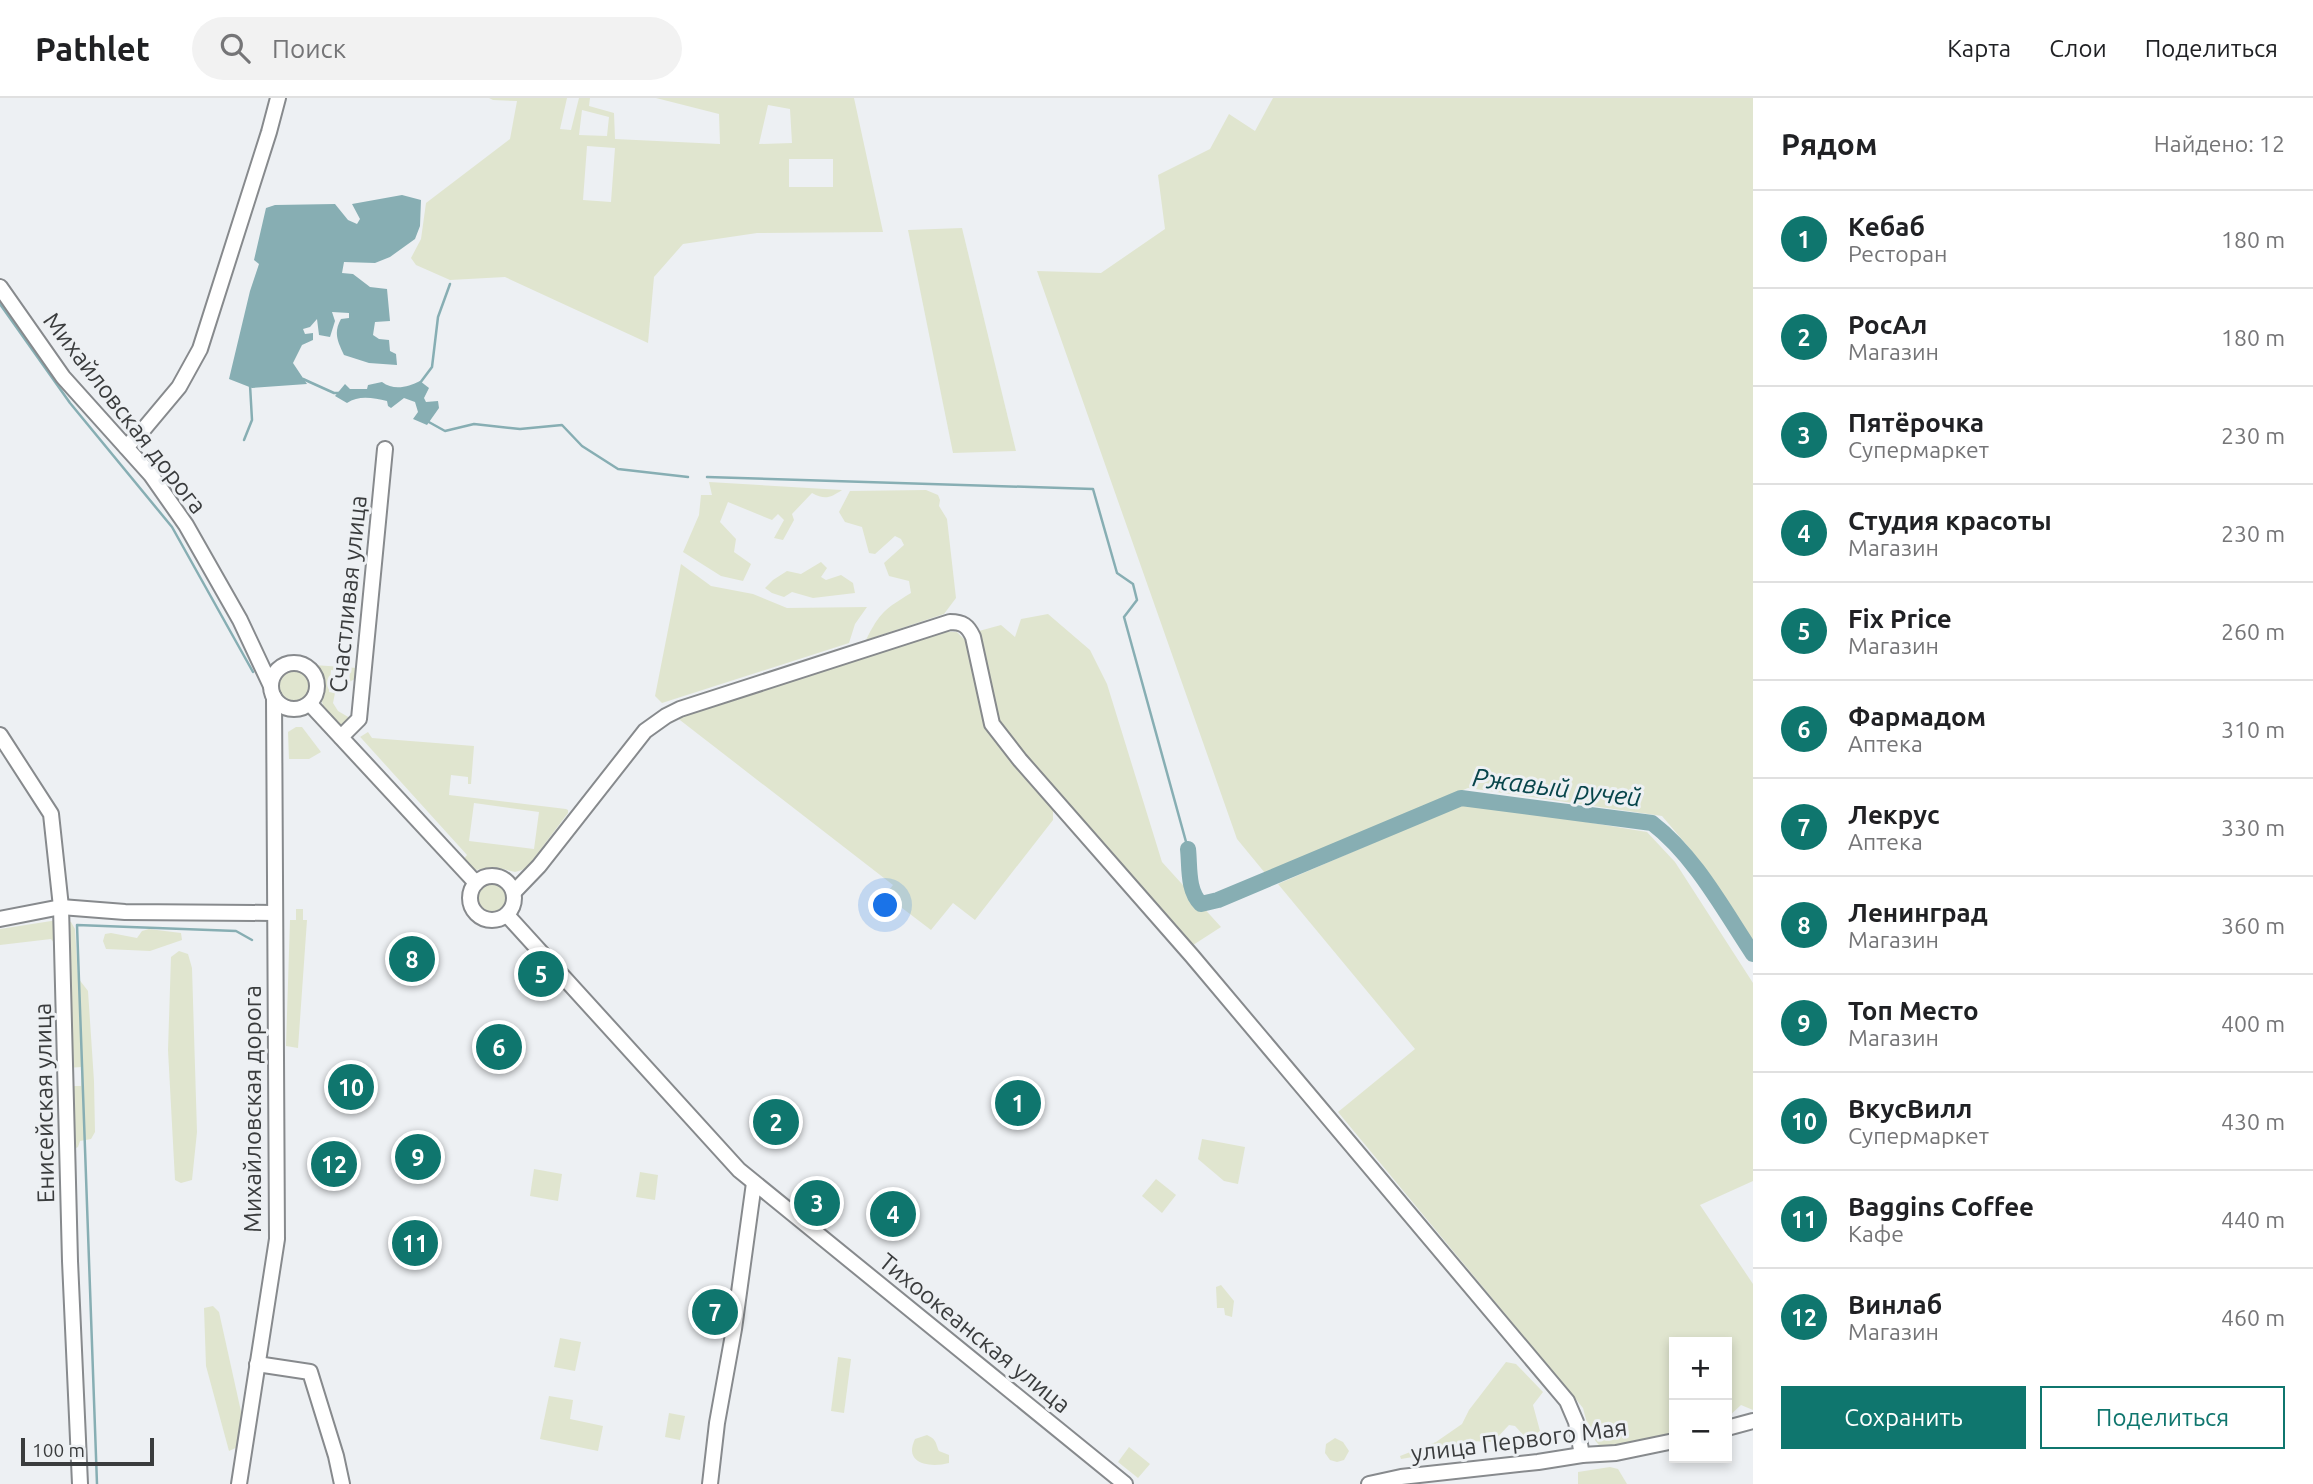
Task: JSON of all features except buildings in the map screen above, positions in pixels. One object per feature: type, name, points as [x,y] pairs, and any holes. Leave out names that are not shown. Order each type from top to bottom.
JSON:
[{"type":"street","points":[[126,447],[144,430],[179,387],[200,349],[278,98]]},
{"type":"street","name":"Михайловская дорога","points":[[0,286],[64,377],[158,484],[186,525],[251,642],[272,692],[277,1239],[239,1484]]},
{"type":"street","name":"Счастливая улица","points":[[341,737],[359,719],[385,449]]},
{"type":"street","points":[[514,892],[540,866],[645,731],[666,716],[950,622],[962,622],[973,637],[992,724],[1028,769],[1192,956],[1567,1401],[1576,1422],[1582,1455]]},
{"type":"street","name":"Михайловская дорога","points":[[251,642],[265,656],[284,665]]},
{"type":"street","points":[[273,732],[280,718],[310,704],[317,690],[314,674],[301,664],[284,665],[274,674],[272,692],[285,708],[295,709]]},
{"type":"street","points":[[310,704],[476,883]]},
{"type":"street","name":"Енисейская улица","points":[[0,735],[51,814],[61,907],[70,1261],[80,1484]]},
{"type":"street","points":[[484,877],[501,877],[509,883],[514,892],[514,905],[507,915],[499,920],[491,921],[475,913],[470,897],[476,883],[484,877]]},
{"type":"street","points":[[0,919],[61,907],[125,912],[274,913]]},
{"type":"street","name":"Тихоокеанская улица","points":[[507,915],[695,1124],[754,1183],[1125,1484]]},
{"type":"street","points":[[710,1484],[754,1183]]},
{"type":"street","points":[[257,1364],[310,1372],[337,1456],[342,1484]]},
{"type":"street","points":[[1732,1427],[1753,1421]]},
{"type":"street","name":"улица Первого Мая","points":[[1369,1484],[1401,1477],[1616,1453],[1669,1442]]},
{"type":"green space","points":[[489,98],[567,98],[560,129],[571,130],[579,98],[590,98],[589,106],[614,113],[615,139],[720,144],[719,114],[656,98],[854,98],[883,232],[757,233],[683,244],[654,277],[648,343],[505,277],[450,280],[416,265],[411,258],[421,239],[426,203],[510,139],[517,101]],"holes":[[[768,105],[790,109],[792,143],[759,144]],[[582,110],[609,117],[607,136],[579,135]],[[587,146],[615,148],[611,202],[583,200]],[[789,159],[833,159],[833,187],[789,187]]]},
{"type":"green space","points":[[1273,98],[1753,98],[1753,943],[1691,850],[1662,816],[1468,788],[1265,873],[1237,839],[1037,271],[1101,273],[1165,229],[1158,175],[1210,149],[1229,114],[1255,131]]},
{"type":"green space","points":[[962,228],[1016,451],[953,453],[908,230]]},
{"type":"green space","points":[[709,482],[842,490],[827,497],[812,493],[792,514],[794,520],[783,540],[774,538],[784,520],[778,514],[772,520],[728,502],[720,522],[736,539],[734,552],[751,564],[743,581],[721,576],[683,552],[699,515],[701,495],[712,495]]},
{"type":"green space","points":[[926,490],[938,495],[939,506],[947,519],[956,598],[944,614],[866,640],[884,612],[911,593],[909,581],[889,576],[884,563],[904,545],[901,539],[895,536],[875,554],[869,553],[862,527],[845,522],[839,512],[850,491]]},
{"type":"green space","points":[[821,562],[827,568],[821,577],[826,580],[841,575],[853,583],[855,593],[813,598],[792,592],[784,597],[765,588],[787,571],[801,574]]},
{"type":"green space","points":[[681,564],[711,586],[753,594],[787,608],[867,607],[855,624],[849,643],[662,703],[655,696]]},
{"type":"green space","points":[[1048,614],[1090,650],[1107,684],[1162,862],[1221,927],[1190,947],[1007,735],[998,720],[979,631],[1001,625],[1015,637],[1021,619]]},
{"type":"green space","points":[[938,631],[957,632],[967,642],[984,726],[1053,810],[1053,820],[975,920],[953,903],[931,930],[885,895],[893,885],[676,717]]},
{"type":"green space","points":[[314,665],[357,668],[355,679],[349,682],[350,672],[331,670],[329,692],[335,693],[333,703],[338,711],[350,718],[349,725],[345,722],[341,726],[325,710],[321,676]]},
{"type":"green space","points":[[295,669],[306,674],[311,685],[306,696],[295,701],[284,696],[279,685],[284,674]]},
{"type":"green space","points":[[302,727],[321,752],[309,759],[289,759],[288,732]]},
{"type":"green space","points":[[368,732],[372,738],[474,746],[471,784],[468,784],[468,777],[451,775],[449,795],[568,810],[529,865],[522,870],[515,872],[495,867],[471,869],[463,860],[467,855],[360,737]],"holes":[[[474,803],[539,812],[534,849],[469,841]]]},
{"type":"green space","points":[[1461,805],[1496,807],[1647,832],[1675,862],[1753,983],[1753,1181],[1700,1205],[1753,1284],[1753,1410],[1741,1405],[1732,1413],[1732,1337],[1669,1337],[1669,1434],[1613,1449],[1603,1449],[1599,1445],[1592,1436],[1583,1408],[1338,1112],[1415,1049],[1278,884]]},
{"type":"green space","points":[[492,884],[503,888],[507,899],[503,910],[492,914],[481,910],[477,899],[481,888]]},
{"type":"green space","points":[[296,909],[303,909],[303,920],[307,920],[298,1048],[286,1046],[290,920],[296,920]]},
{"type":"green space","points":[[64,919],[71,922],[75,929],[78,978],[88,991],[94,1081],[95,1132],[91,1139],[80,1141],[74,1149],[72,1086],[81,1086],[81,1067],[68,1068],[59,1048],[55,944],[51,939],[0,945],[0,929]]},
{"type":"green space","points":[[149,929],[181,933],[182,940],[150,951],[106,949],[103,941],[105,934],[137,938],[142,931]]},
{"type":"green space","points":[[179,951],[188,954],[192,968],[197,1132],[192,1180],[181,1183],[175,1180],[168,1050],[171,957]]},
{"type":"green space","points":[[1202,1139],[1245,1147],[1238,1184],[1224,1181],[1198,1159]]},
{"type":"green space","points":[[534,1169],[562,1174],[558,1201],[530,1196]]},
{"type":"green space","points":[[640,1172],[658,1175],[655,1200],[636,1197]]},
{"type":"green space","points":[[1156,1179],[1176,1195],[1162,1213],[1142,1196]]},
{"type":"green space","points":[[1221,1285],[1234,1301],[1232,1317],[1225,1315],[1224,1308],[1217,1308],[1216,1287]]},
{"type":"green space","points":[[213,1306],[219,1312],[242,1416],[242,1445],[229,1451],[206,1366],[204,1308]]},
{"type":"green space","points":[[560,1338],[581,1342],[575,1371],[554,1367]]},
{"type":"green space","points":[[838,1357],[851,1359],[844,1413],[831,1411]]},
{"type":"green space","points":[[1506,1362],[1516,1364],[1543,1392],[1533,1405],[1540,1431],[1528,1440],[1515,1426],[1509,1425],[1493,1442],[1470,1441],[1436,1453],[1401,1459],[1400,1456],[1436,1442],[1462,1424],[1469,1410]]},
{"type":"green space","points":[[549,1396],[573,1400],[570,1419],[603,1426],[598,1451],[540,1439]]},
{"type":"green space","points":[[669,1413],[685,1416],[680,1440],[665,1437]]},
{"type":"green space","points":[[927,1435],[934,1440],[939,1451],[949,1455],[949,1463],[934,1465],[915,1459],[912,1447],[915,1439]]},
{"type":"green space","points":[[1335,1438],[1343,1442],[1349,1451],[1344,1460],[1337,1462],[1330,1460],[1325,1453],[1326,1444]]},
{"type":"green space","points":[[1129,1447],[1150,1464],[1138,1478],[1118,1462]]},
{"type":"green space","points":[[1610,1467],[1618,1469],[1627,1484],[1578,1484],[1578,1472]]},
{"type":"water","points":[[402,195],[421,200],[420,226],[415,239],[390,257],[375,263],[344,262],[342,273],[353,274],[370,287],[387,289],[390,321],[375,322],[373,335],[389,340],[390,351],[396,354],[397,365],[369,363],[344,355],[338,342],[337,329],[341,319],[349,318],[349,313],[332,312],[335,321],[330,337],[319,335],[317,319],[310,327],[303,329],[305,334],[313,333],[313,340],[302,345],[293,363],[307,384],[252,388],[229,379],[259,264],[254,260],[266,208],[275,205],[335,204],[348,220],[357,224],[360,219],[352,204]]},
{"type":"water","points":[[420,381],[429,388],[424,398],[426,402],[438,401],[439,408],[427,425],[413,419],[418,412],[415,402],[404,398],[391,408],[387,401],[361,398],[347,403],[335,396],[345,384],[350,389],[367,389],[368,385],[382,382],[401,387]]},
{"type":"waterway","points":[[420,383],[432,367],[438,317],[450,284]]},
{"type":"waterway","points":[[0,304],[70,403],[172,527],[253,672]]},
{"type":"waterway","points":[[303,379],[339,393]]},
{"type":"waterway","points":[[244,440],[252,420],[250,385]]},
{"type":"waterway","points":[[427,421],[445,431],[474,424],[520,429],[562,425],[582,446],[618,469],[688,477]]},
{"type":"waterway","points":[[707,477],[1093,489],[1117,573],[1133,584],[1137,600],[1124,617],[1188,849]]},
{"type":"waterway","name":"Ржавый ручей","points":[[1188,849],[1191,885],[1201,904],[1218,900],[1461,798],[1652,823],[1695,867],[1753,954]]},
{"type":"waterway","points":[[97,1484],[77,925],[236,931],[252,940]]},
{"type":"place","name":"Ленинград","points":[[412,959]]},
{"type":"place","name":"Fix Price","points":[[541,974]]},
{"type":"place","name":"Фармадом","points":[[499,1047]]},
{"type":"place","name":"ВкусВилл","points":[[351,1087]]},
{"type":"place","name":"Кебаб","points":[[1018,1103]]},
{"type":"place","name":"РосАл","points":[[776,1122]]},
{"type":"place","name":"Топ Место","points":[[418,1157]]},
{"type":"place","name":"Винлаб","points":[[334,1164]]},
{"type":"place","name":"Пятёрочка","points":[[817,1203]]},
{"type":"place","name":"Студия красоты","points":[[893,1214]]},
{"type":"place","name":"Baggins Coffee","points":[[415,1243]]},
{"type":"place","name":"Лекрус","points":[[715,1312]]}]
